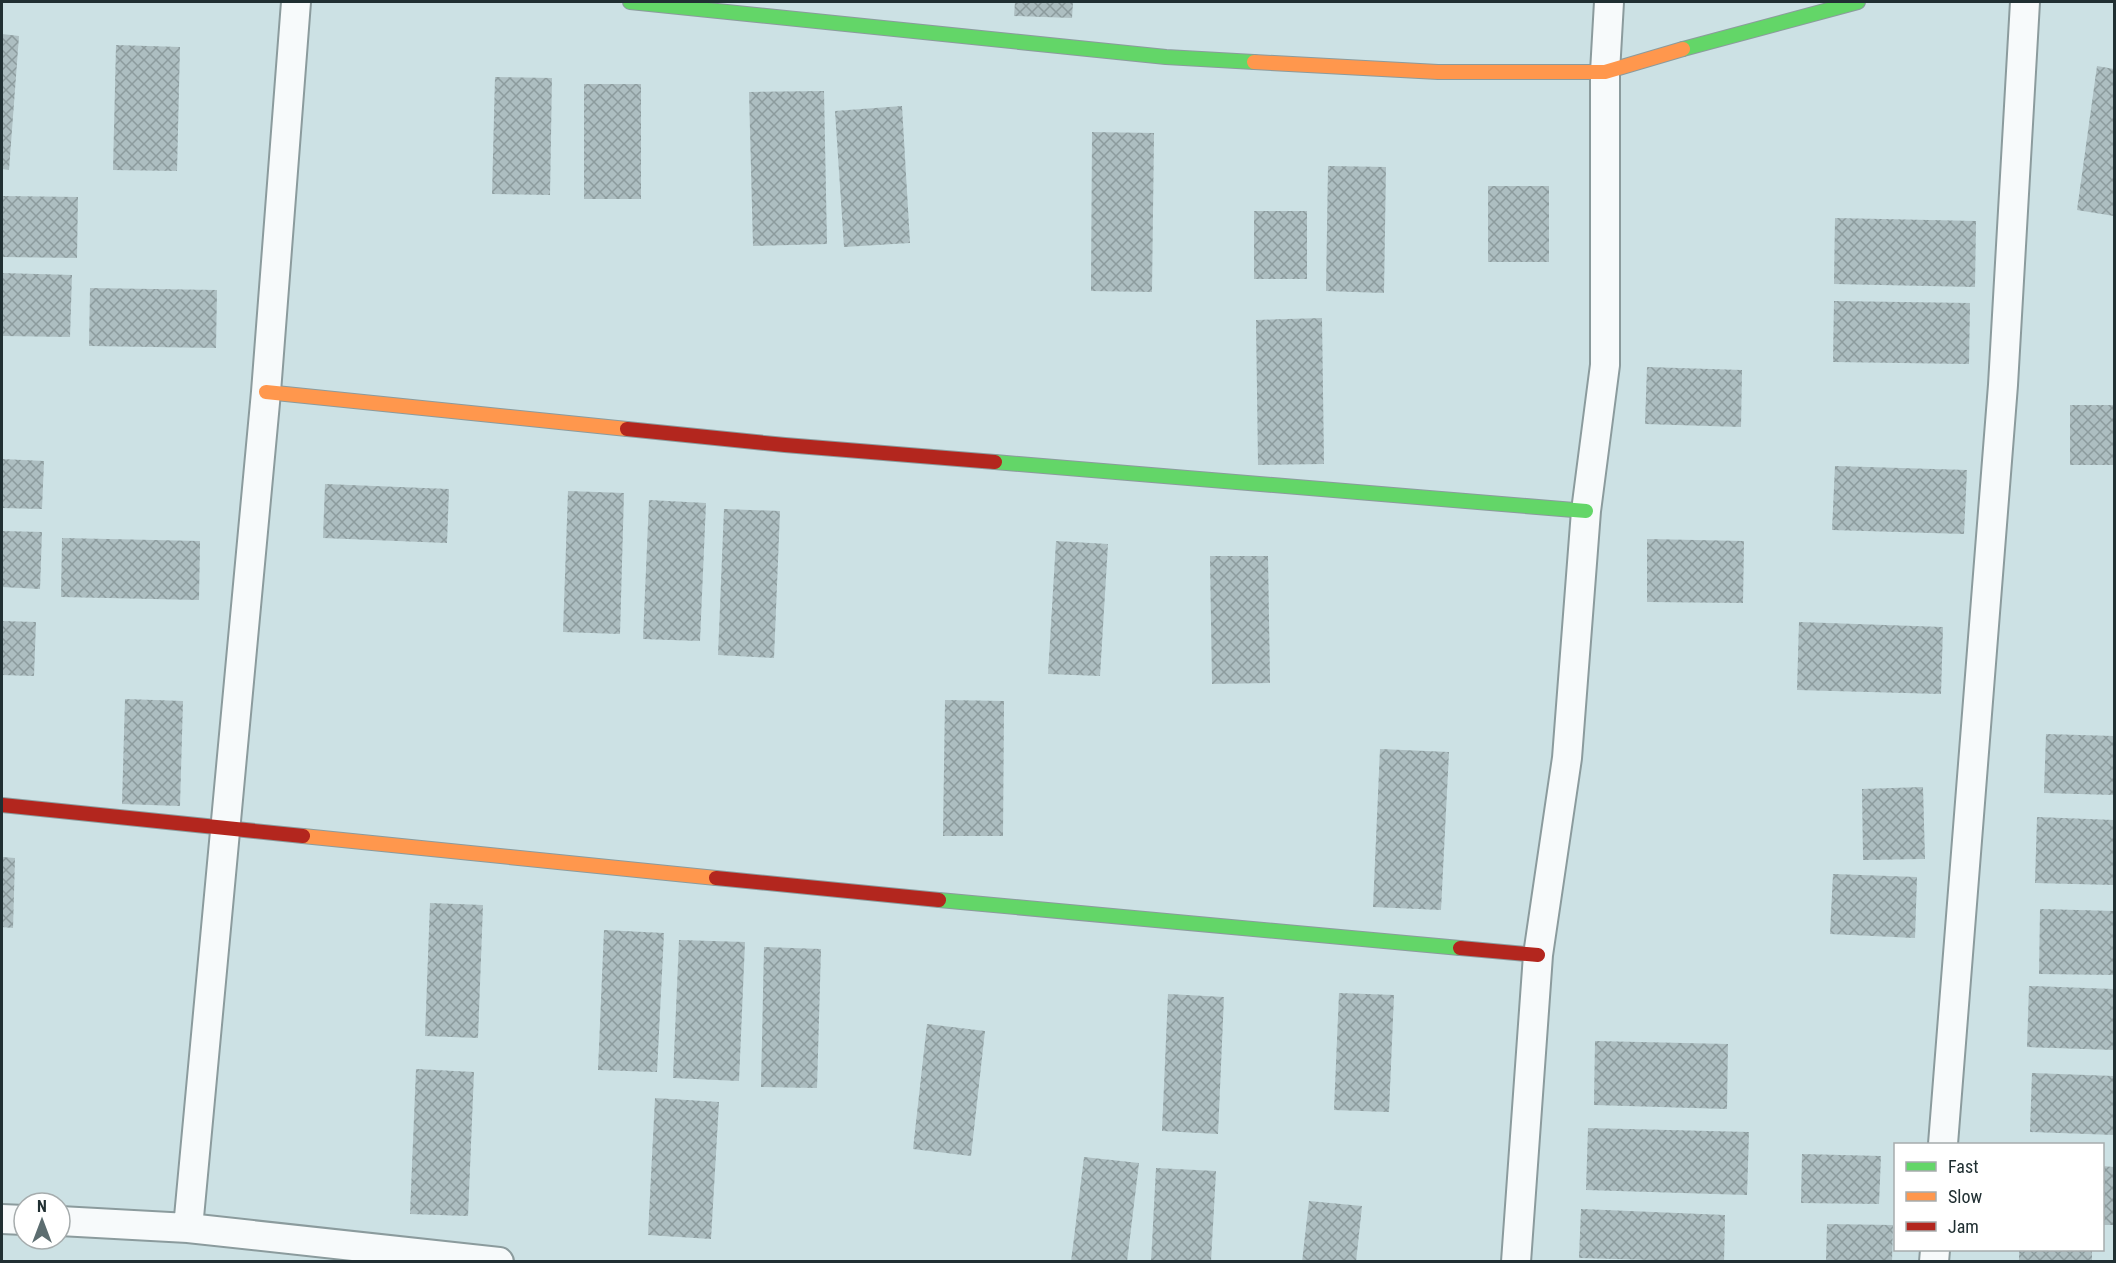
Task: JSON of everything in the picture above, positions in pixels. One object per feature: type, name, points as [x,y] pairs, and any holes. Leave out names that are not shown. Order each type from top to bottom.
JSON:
[{"type":"street","points":[[188,1228],[266,392],[296,2]]},
{"type":"street","points":[[630,2],[1166,57],[1438,72],[1605,72],[1728,36],[1858,2]]},
{"type":"street","points":[[1515,1262],[1538,955],[1567,758],[1586,511],[1605,365],[1605,72],[1609,2]]},
{"type":"street","points":[[1943,1143],[2003,385],[2025,2]]},
{"type":"street","points":[[266,392],[785,445],[1586,511]]},
{"type":"street","points":[[2,805],[812,889],[1538,955]]},
{"type":"street","points":[[72,1222],[188,1228],[499,1262]]},
{"type":"building","points":[[1015,2],[1073,2],[1072,18],[1014,16]]},
{"type":"building","points":[[2,34],[19,36],[9,170],[2,169]]},
{"type":"building","points":[[116,45],[180,47],[177,171],[113,170]]},
{"type":"building","points":[[2097,66],[2114,69],[2114,216],[2077,210]]},
{"type":"building","points":[[495,77],[552,78],[550,195],[492,194]]},
{"type":"building","points":[[584,84],[641,84],[641,199],[584,199]]},
{"type":"building","points":[[824,91],[827,244],[753,246],[749,92]]},
{"type":"building","points":[[902,106],[910,243],[844,247],[835,111]]},
{"type":"building","points":[[1092,132],[1154,133],[1152,292],[1091,291]]},
{"type":"building","points":[[1328,166],[1386,167],[1384,293],[1326,291]]},
{"type":"building","points":[[1488,186],[1549,186],[1549,262],[1488,262]]},
{"type":"building","points":[[2,196],[78,197],[77,258],[2,257]]},
{"type":"building","points":[[1254,211],[1307,211],[1307,279],[1254,279]]},
{"type":"building","points":[[1835,218],[1976,221],[1975,287],[1834,284]]},
{"type":"building","points":[[2,273],[72,275],[70,337],[2,336]]},
{"type":"building","points":[[90,288],[217,290],[216,348],[89,346]]},
{"type":"building","points":[[1834,301],[1970,303],[1969,364],[1833,362]]},
{"type":"building","points":[[1322,318],[1324,464],[1258,465],[1256,320]]},
{"type":"building","points":[[1647,367],[1742,370],[1741,427],[1645,424]]},
{"type":"building","points":[[2070,405],[2114,405],[2114,465],[2070,465]]},
{"type":"building","points":[[2,459],[44,461],[42,509],[2,508]]},
{"type":"building","points":[[1835,466],[1967,470],[1964,534],[1832,530]]},
{"type":"building","points":[[325,484],[449,489],[447,543],[323,538]]},
{"type":"building","points":[[568,491],[624,493],[620,634],[563,632]]},
{"type":"building","points":[[649,500],[706,503],[700,641],[643,639]]},
{"type":"building","points":[[724,509],[780,511],[774,658],[718,655]]},
{"type":"building","points":[[2,531],[42,532],[40,589],[2,587]]},
{"type":"building","points":[[62,538],[200,541],[199,600],[61,597]]},
{"type":"building","points":[[1647,539],[1744,541],[1743,603],[1647,602]]},
{"type":"building","points":[[1056,541],[1108,544],[1100,676],[1048,674]]},
{"type":"building","points":[[1210,556],[1268,556],[1270,683],[1212,684]]},
{"type":"building","points":[[2,621],[36,622],[34,676],[2,675]]},
{"type":"building","points":[[1799,622],[1943,627],[1941,694],[1797,690]]},
{"type":"building","points":[[125,699],[183,701],[180,806],[122,804]]},
{"type":"building","points":[[945,700],[1004,701],[1003,836],[943,836]]},
{"type":"building","points":[[2046,734],[2114,736],[2114,795],[2044,793]]},
{"type":"building","points":[[1380,749],[1449,752],[1441,910],[1373,907]]},
{"type":"building","points":[[1923,787],[1925,859],[1863,860],[1862,789]]},
{"type":"building","points":[[2037,817],[2114,820],[2114,885],[2035,883]]},
{"type":"building","points":[[2,857],[15,858],[13,928],[2,927]]},
{"type":"building","points":[[1833,874],[1917,877],[1915,938],[1830,934]]},
{"type":"building","points":[[430,903],[483,905],[478,1038],[425,1036]]},
{"type":"building","points":[[2040,909],[2114,911],[2114,975],[2039,974]]},
{"type":"building","points":[[604,930],[664,933],[657,1072],[598,1070]]},
{"type":"building","points":[[679,940],[745,942],[739,1081],[673,1078]]},
{"type":"building","points":[[764,947],[821,949],[817,1088],[761,1087]]},
{"type":"building","points":[[2029,986],[2114,989],[2114,1050],[2027,1047]]},
{"type":"building","points":[[1339,993],[1394,995],[1389,1112],[1334,1110]]},
{"type":"building","points":[[1168,994],[1224,997],[1218,1134],[1162,1131]]},
{"type":"building","points":[[927,1024],[985,1031],[971,1156],[913,1149]]},
{"type":"building","points":[[1595,1041],[1728,1044],[1727,1109],[1594,1105]]},
{"type":"building","points":[[416,1069],[474,1072],[468,1216],[410,1214]]},
{"type":"building","points":[[2032,1073],[2114,1076],[2114,1135],[2030,1132]]},
{"type":"building","points":[[655,1098],[719,1102],[711,1239],[648,1235]]},
{"type":"building","points":[[1588,1128],[1749,1132],[1747,1195],[1586,1190]]},
{"type":"building","points":[[1802,1154],[1881,1156],[1879,1204],[1801,1203]]},
{"type":"building","points":[[1084,1157],[1139,1163],[1127,1262],[1071,1262]]},
{"type":"building","points":[[2104,1166],[2114,1167],[2114,1225],[2104,1225]]},
{"type":"building","points":[[1156,1168],[1216,1171],[1211,1262],[1151,1262]]},
{"type":"building","points":[[1309,1201],[1362,1206],[1356,1262],[1302,1262]]},
{"type":"building","points":[[1581,1209],[1725,1215],[1724,1262],[1579,1258]]},
{"type":"building","points":[[1827,1224],[1893,1225],[1892,1262],[1826,1262]]},
{"type":"building","points":[[2019,1251],[2092,1251],[2092,1262],[2019,1262]]},
{"type":"traffic: fast","points":[[630,2],[1166,57],[1254,62]]},
{"type":"traffic: fast","points":[[1683,49],[1858,2]]},
{"type":"traffic: fast","points":[[995,462],[1586,511]]},
{"type":"traffic: fast","points":[[939,900],[1460,948]]},
{"type":"traffic: slow","points":[[1254,62],[1438,72],[1605,72],[1683,49]]},
{"type":"traffic: slow","points":[[266,392],[627,429]]},
{"type":"traffic: slow","points":[[303,836],[716,878]]},
{"type":"traffic: jam","points":[[627,429],[785,445],[995,462]]},
{"type":"traffic: jam","points":[[2,805],[303,836]]},
{"type":"traffic: jam","points":[[716,878],[939,900]]},
{"type":"traffic: jam","points":[[1460,948],[1538,955]]}]
